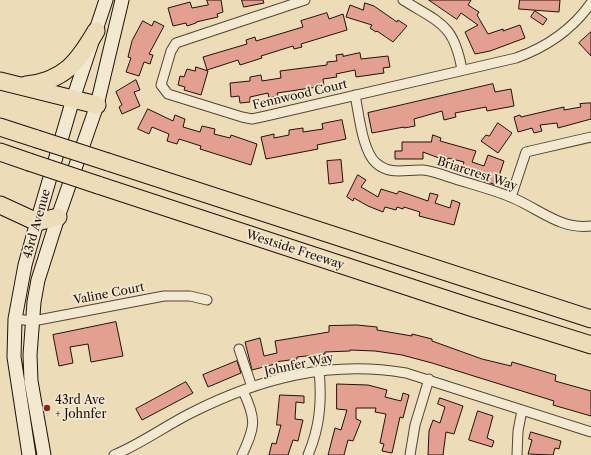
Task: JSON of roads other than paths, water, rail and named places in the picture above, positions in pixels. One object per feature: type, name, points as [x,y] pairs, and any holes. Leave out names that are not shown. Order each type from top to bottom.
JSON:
[{"type":"highway","points":[[22,85],[42,83],[59,76],[75,64],[96,31]]},
{"type":"highway","points":[[0,81],[22,85],[97,105]]},
{"type":"highway","points":[[0,127],[591,319]]},
{"type":"highway","name":"Westside Freeway","points":[[0,152],[473,308],[591,345]]},
{"type":"highway","points":[[0,205],[37,222],[58,217]]},
{"type":"main road","name":"43rd Avenue","points":[[29,455],[14,357],[15,319],[25,265],[37,222],[73,99],[106,0]]},
{"type":"main road","name":"43rd Avenue","points":[[44,455],[31,381],[33,321],[38,280],[97,105],[122,0]]},
{"type":"street","name":"Fennwood Court","points":[[305,0],[176,43],[171,51],[161,85],[168,94],[252,119],[516,58],[539,49],[569,28],[591,3]]},
{"type":"street","points":[[403,0],[442,24],[451,34],[459,50],[462,70]]},
{"type":"street","name":"Briarcrest Way","points":[[355,95],[367,150],[374,161],[382,167],[395,172],[421,170],[435,172],[511,197],[565,225],[582,227],[591,226]]},
{"type":"street","points":[[511,197],[526,152],[591,137]]},
{"type":"street","name":"Valine Court","points":[[15,319],[33,321],[164,296],[190,296],[207,300]]},
{"type":"street","points":[[239,348],[254,423],[253,431],[242,455]]},
{"type":"street","name":"Johnfer Way","points":[[114,455],[141,442],[191,413],[247,389],[283,378],[319,370],[341,368],[385,370],[429,379],[591,432]]},
{"type":"street","points":[[308,455],[318,427],[320,411],[319,370]]},
{"type":"street","points":[[410,455],[414,425],[429,379]]},
{"type":"street","points":[[517,455],[518,431],[522,410]]},
{"type":"place","name":"43rd Ave + Johnfer","points":[[47,408]]}]
